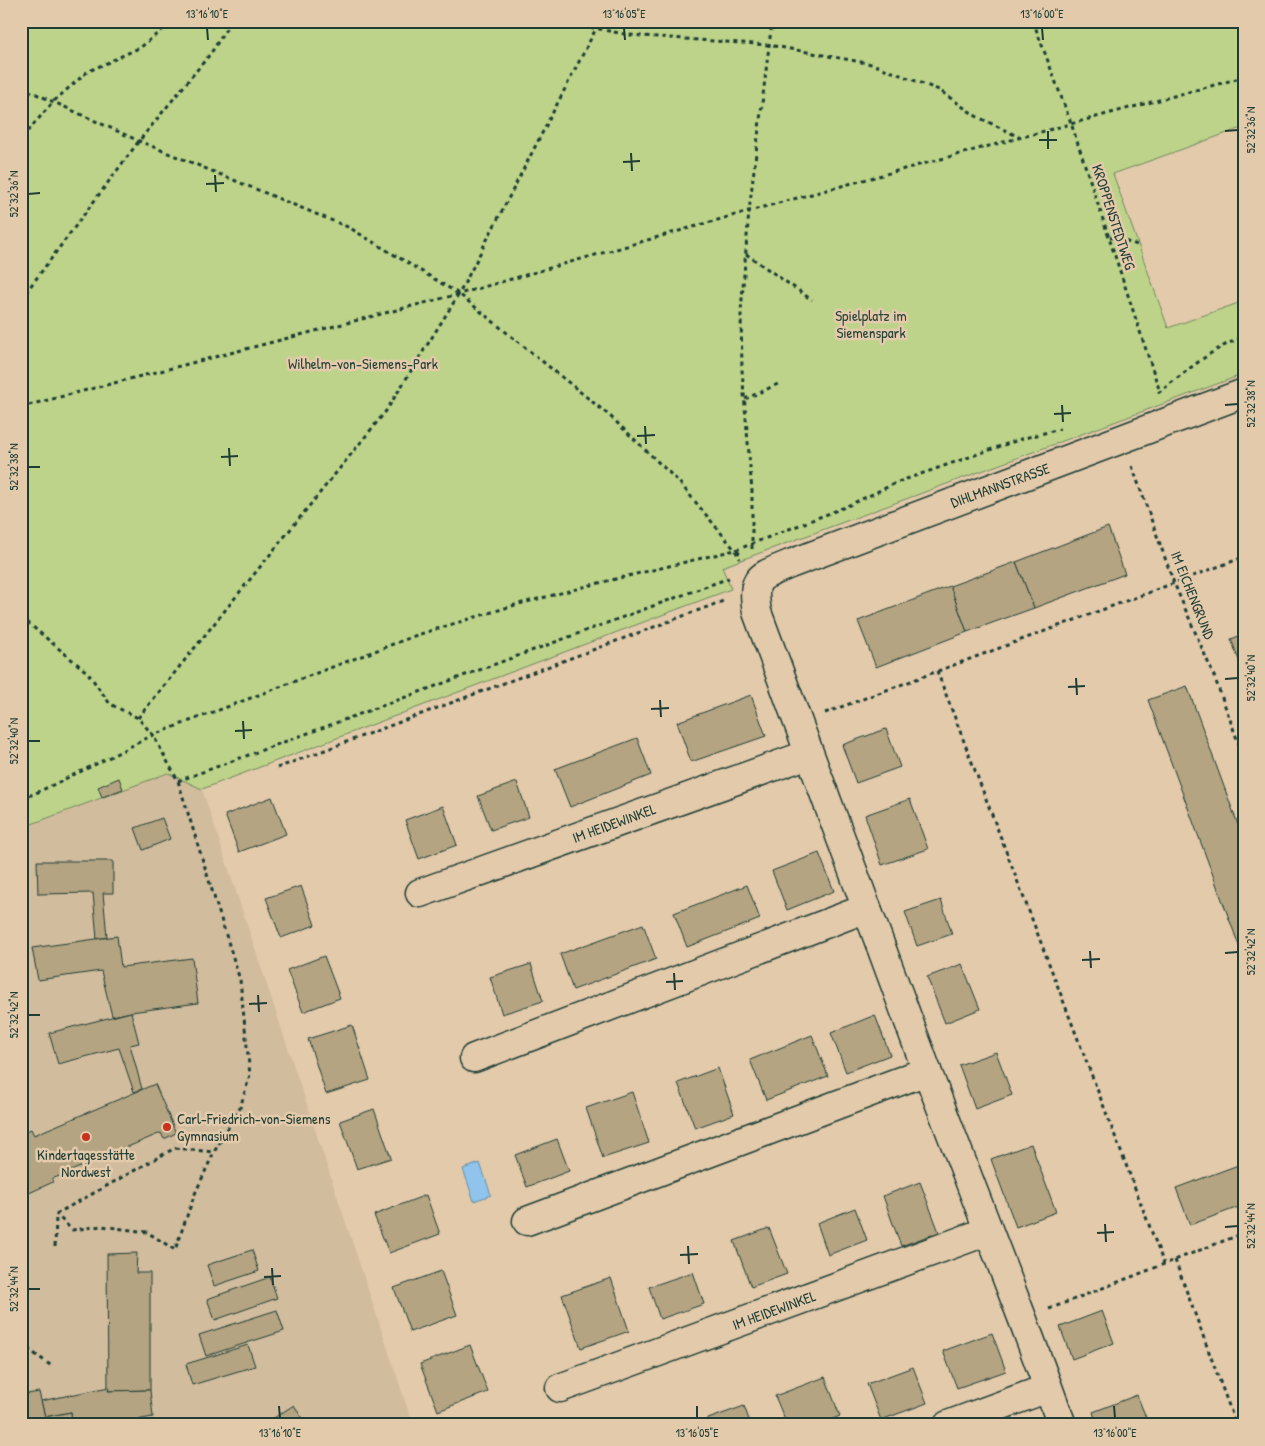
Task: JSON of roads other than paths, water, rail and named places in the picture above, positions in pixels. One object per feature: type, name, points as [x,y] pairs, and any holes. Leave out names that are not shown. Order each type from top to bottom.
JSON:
[{"type":"street","name":"DIHLMANNSTRASSE","points":[[809,754],[757,612],[752,575],[766,574],[1244,393]]},
{"type":"street","name":"IM HEIDEWINKEL","points":[[420,893],[809,754]]},
{"type":"street","points":[[809,754],[1062,1425]]},
{"type":"street","points":[[474,1058],[866,908]]},
{"type":"street","points":[[527,1221],[927,1071]]},
{"type":"street","name":"IM HEIDEWINKEL","points":[[560,1388],[988,1231]]},
{"type":"street","points":[[948,1425],[1048,1388]]},
{"type":"water","points":[[480,1163],[491,1195],[474,1201],[463,1169]]},
{"type":"place","name":"Carl-Friedrich-von-Siemens Gymnasium","points":[[167,1127]]},
{"type":"place","name":"Kindertagesstätte Nordwest","points":[[86,1137]]},
{"type":"park label","name":"Spielplatz im Siemenspark","points":[[871,324]]},
{"type":"park label","name":"Wilhelm-von-Siemens-Park","points":[[363,363]]}]
